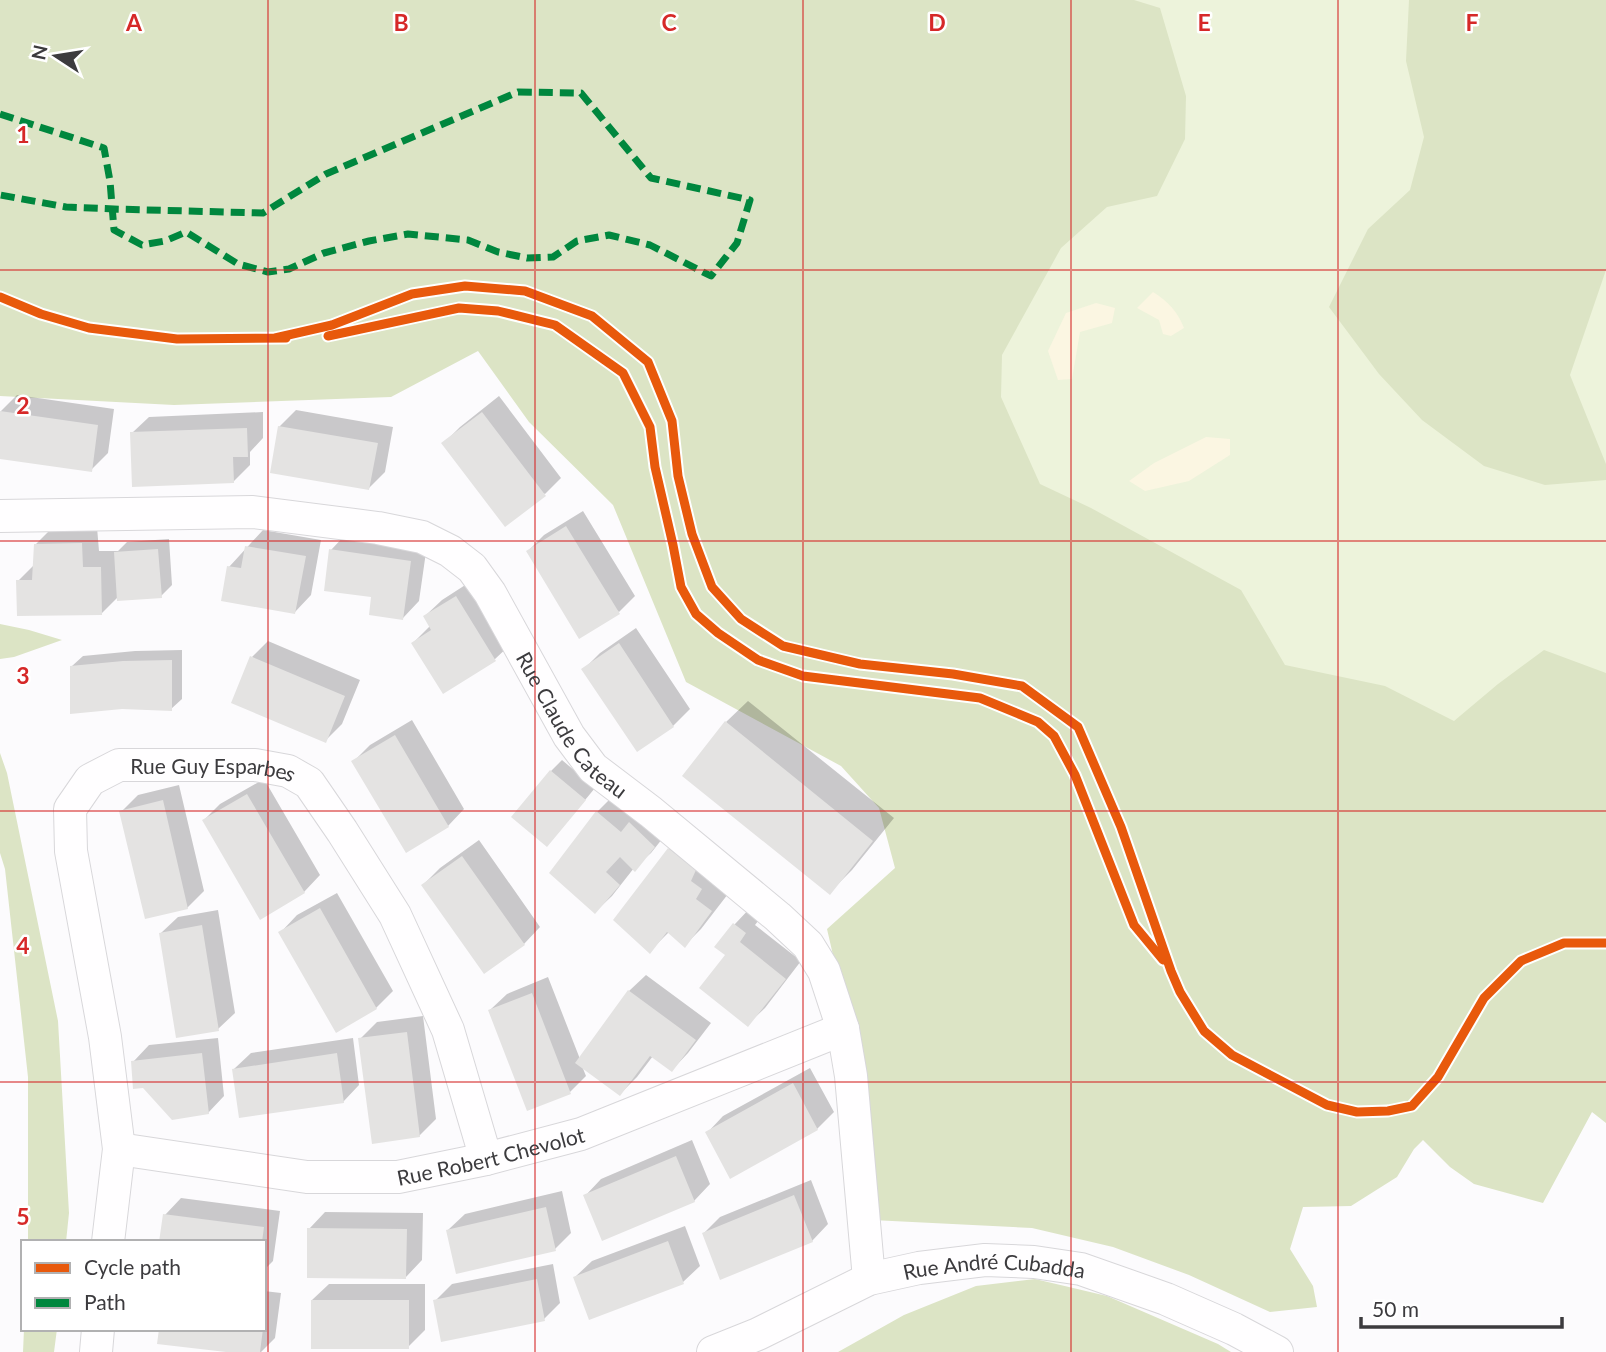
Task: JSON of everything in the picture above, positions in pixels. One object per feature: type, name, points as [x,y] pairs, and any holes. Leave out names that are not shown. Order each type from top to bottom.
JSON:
[{"type":"street","name":"Rue Claude Cateau","points":[[0,516],[253,512],[422,537],[450,551],[471,568],[490,593],[569,736],[593,768],[661,820],[778,917],[808,945],[824,971],[843,1029],[851,1076],[869,1279]]},
{"type":"street","name":"Rue Guy Esparbes","points":[[108,1240],[119,1149],[106,1037],[71,851],[70,809],[90,780],[119,765],[255,765],[288,771],[309,783],[395,915],[448,1030],[486,1159]]},
{"type":"street","name":"Rue Robert Chevolot","points":[[119,1149],[307,1177],[398,1177],[486,1159],[581,1134],[843,1029]]},
{"type":"street","name":"Rue André Cubadda","points":[[713,1352],[758,1334],[869,1279],[919,1268],[985,1259],[1081,1269],[1166,1299],[1234,1329],[1277,1352]]},
{"type":"street","points":[[96,1352],[98,1331]]},
{"type":"green space","points":[[0,0],[1606,0],[1606,911]]},
{"type":"green space","points":[[0,0],[1134,0],[1160,8],[1186,96],[1185,139],[1157,196],[1107,207],[1061,248],[1002,355],[1001,397],[1040,484],[1091,508],[1241,590],[1285,665],[1385,686],[1454,721],[1544,650],[1606,673],[1606,1123],[1592,1112],[1543,1203],[1474,1184],[1450,1167],[1423,1140],[1414,1149],[1397,1177],[1351,1206],[1303,1207],[1290,1249],[1313,1286],[1317,1307],[1270,1312],[1189,1275],[1113,1247],[1032,1228],[872,1220],[857,1059],[827,929],[895,868],[879,808],[841,766],[686,682],[613,505],[529,422],[478,351],[391,397],[174,405],[0,396]]},
{"type":"green space","points":[[1409,0],[1606,0],[1606,270],[1570,375],[1606,464],[1606,480],[1545,485],[1484,466],[1422,420],[1379,374],[1329,307],[1368,229],[1410,190],[1424,137],[1406,61]]},
{"type":"green space","points":[[0,624],[62,640],[14,657],[0,659]]},
{"type":"green space","points":[[0,753],[7,773],[58,1021],[69,1213],[66,1240],[28,1240],[28,1077],[5,869],[0,853]]},
{"type":"green space","points":[[1035,1279],[1107,1296],[1231,1352],[838,1352],[904,1315],[976,1286]]},
{"type":"green space","points":[[24,1331],[57,1331],[54,1352],[23,1352]]},
{"type":"sand","points":[[1153,292],[1172,307],[1184,328],[1171,336],[1163,334],[1159,320],[1137,308]]},
{"type":"sand","points":[[1096,303],[1115,308],[1112,323],[1080,332],[1072,379],[1058,380],[1048,351],[1066,313]]},
{"type":"sand","points":[[1206,437],[1230,439],[1230,455],[1189,481],[1145,491],[1129,481],[1154,463]]},
{"type":"building","points":[[0,411],[98,425],[92,472],[0,459]]},
{"type":"building","points":[[482,412],[546,496],[505,527],[441,443]]},
{"type":"building","points":[[278,426],[378,443],[369,490],[270,473]]},
{"type":"building","points":[[247,428],[248,457],[233,457],[234,483],[132,487],[130,432]]},
{"type":"building","points":[[566,526],[620,614],[579,639],[526,551]]},
{"type":"building","points":[[82,543],[83,567],[101,567],[102,615],[17,616],[16,580],[32,580],[34,544]]},
{"type":"building","points":[[245,546],[306,556],[295,614],[221,601],[227,566],[241,568]]},
{"type":"building","points":[[158,549],[162,598],[117,601],[114,552]]},
{"type":"building","points":[[329,549],[411,561],[403,620],[369,615],[371,597],[324,591]]},
{"type":"building","points":[[456,596],[496,661],[443,694],[411,643],[431,630],[423,616]]},
{"type":"building","points":[[619,643],[674,727],[637,752],[581,669]]},
{"type":"building","points":[[250,656],[345,696],[326,743],[231,703]]},
{"type":"building","points":[[172,660],[172,711],[122,709],[70,714],[70,666]]},
{"type":"building","points":[[725,721],[873,841],[830,895],[682,776]]},
{"type":"building","points":[[395,735],[449,827],[406,853],[351,761]]},
{"type":"building","points":[[550,770],[586,800],[547,847],[511,817]]},
{"type":"building","points":[[247,794],[305,893],[260,920],[202,820]]},
{"type":"building","points":[[163,800],[188,909],[145,919],[119,811]]},
{"type":"building","points":[[596,811],[621,832],[629,822],[655,847],[635,872],[620,857],[606,872],[620,885],[595,914],[549,873]]},
{"type":"building","points":[[668,848],[696,870],[691,881],[702,889],[696,899],[712,911],[685,948],[667,932],[650,954],[613,920]]},
{"type":"building","points":[[462,856],[525,945],[484,974],[421,885]]},
{"type":"building","points":[[320,908],[377,1009],[336,1033],[278,932]]},
{"type":"building","points":[[733,923],[746,933],[740,942],[786,979],[748,1027],[699,988],[725,955],[714,947]]},
{"type":"building","points":[[202,925],[219,1031],[176,1038],[159,933]]},
{"type":"building","points":[[628,990],[696,1040],[672,1072],[650,1056],[620,1096],[575,1063]]},
{"type":"building","points":[[532,993],[571,1094],[527,1111],[488,1010]]},
{"type":"building","points":[[407,1032],[420,1137],[372,1144],[358,1038]]},
{"type":"building","points":[[202,1053],[209,1114],[172,1120],[143,1088],[133,1089],[131,1061]]},
{"type":"building","points":[[337,1053],[344,1103],[239,1118],[232,1069]]},
{"type":"building","points":[[793,1083],[818,1130],[730,1179],[705,1132]]},
{"type":"building","points":[[676,1156],[695,1202],[602,1241],[583,1195]]},
{"type":"building","points":[[794,1195],[813,1242],[720,1280],[702,1233]]},
{"type":"building","points":[[546,1207],[556,1251],[456,1274],[446,1230]]},
{"type":"building","points":[[163,1214],[264,1227],[262,1240],[159,1240]]},
{"type":"building","points":[[307,1228],[407,1229],[406,1279],[307,1278]]},
{"type":"building","points":[[668,1241],[684,1284],[589,1320],[573,1277]]},
{"type":"building","points":[[537,1279],[545,1321],[441,1342],[433,1300]]},
{"type":"building","points":[[311,1300],[409,1300],[409,1349],[311,1349]]},
{"type":"building","points":[[159,1331],[263,1331],[260,1352],[226,1352],[157,1344]]},
{"type":"marked path","points":[[0,114],[104,148],[110,181],[114,230],[142,245],[165,241],[186,232],[238,264],[268,272],[289,269],[324,253],[408,234],[468,240],[498,252],[527,258],[553,257],[577,241],[609,235],[650,245],[711,276],[737,243],[750,200],[651,178],[581,93],[518,92],[326,174],[263,213],[114,209],[66,207],[0,195]]},
{"type":"cycle path","points":[[275,338],[332,325],[412,294],[465,286],[525,291],[592,316],[648,362],[672,421],[678,476],[692,534],[712,587],[741,619],[783,646],[860,664],[953,674],[1022,686],[1078,727],[1121,827],[1171,971],[1180,992],[1204,1031],[1232,1055],[1327,1105],[1357,1112],[1388,1111],[1412,1106],[1438,1077],[1484,998],[1521,961],[1564,943],[1606,943]]},
{"type":"cycle path","points":[[0,297],[41,314],[89,328],[177,339],[286,338]]},
{"type":"cycle path","points":[[328,336],[459,308],[498,311],[555,325],[623,373],[650,427],[655,467],[681,587],[696,614],[718,633],[758,660],[803,676],[980,698],[1038,722],[1054,736],[1075,775],[1134,925],[1163,960]]}]
